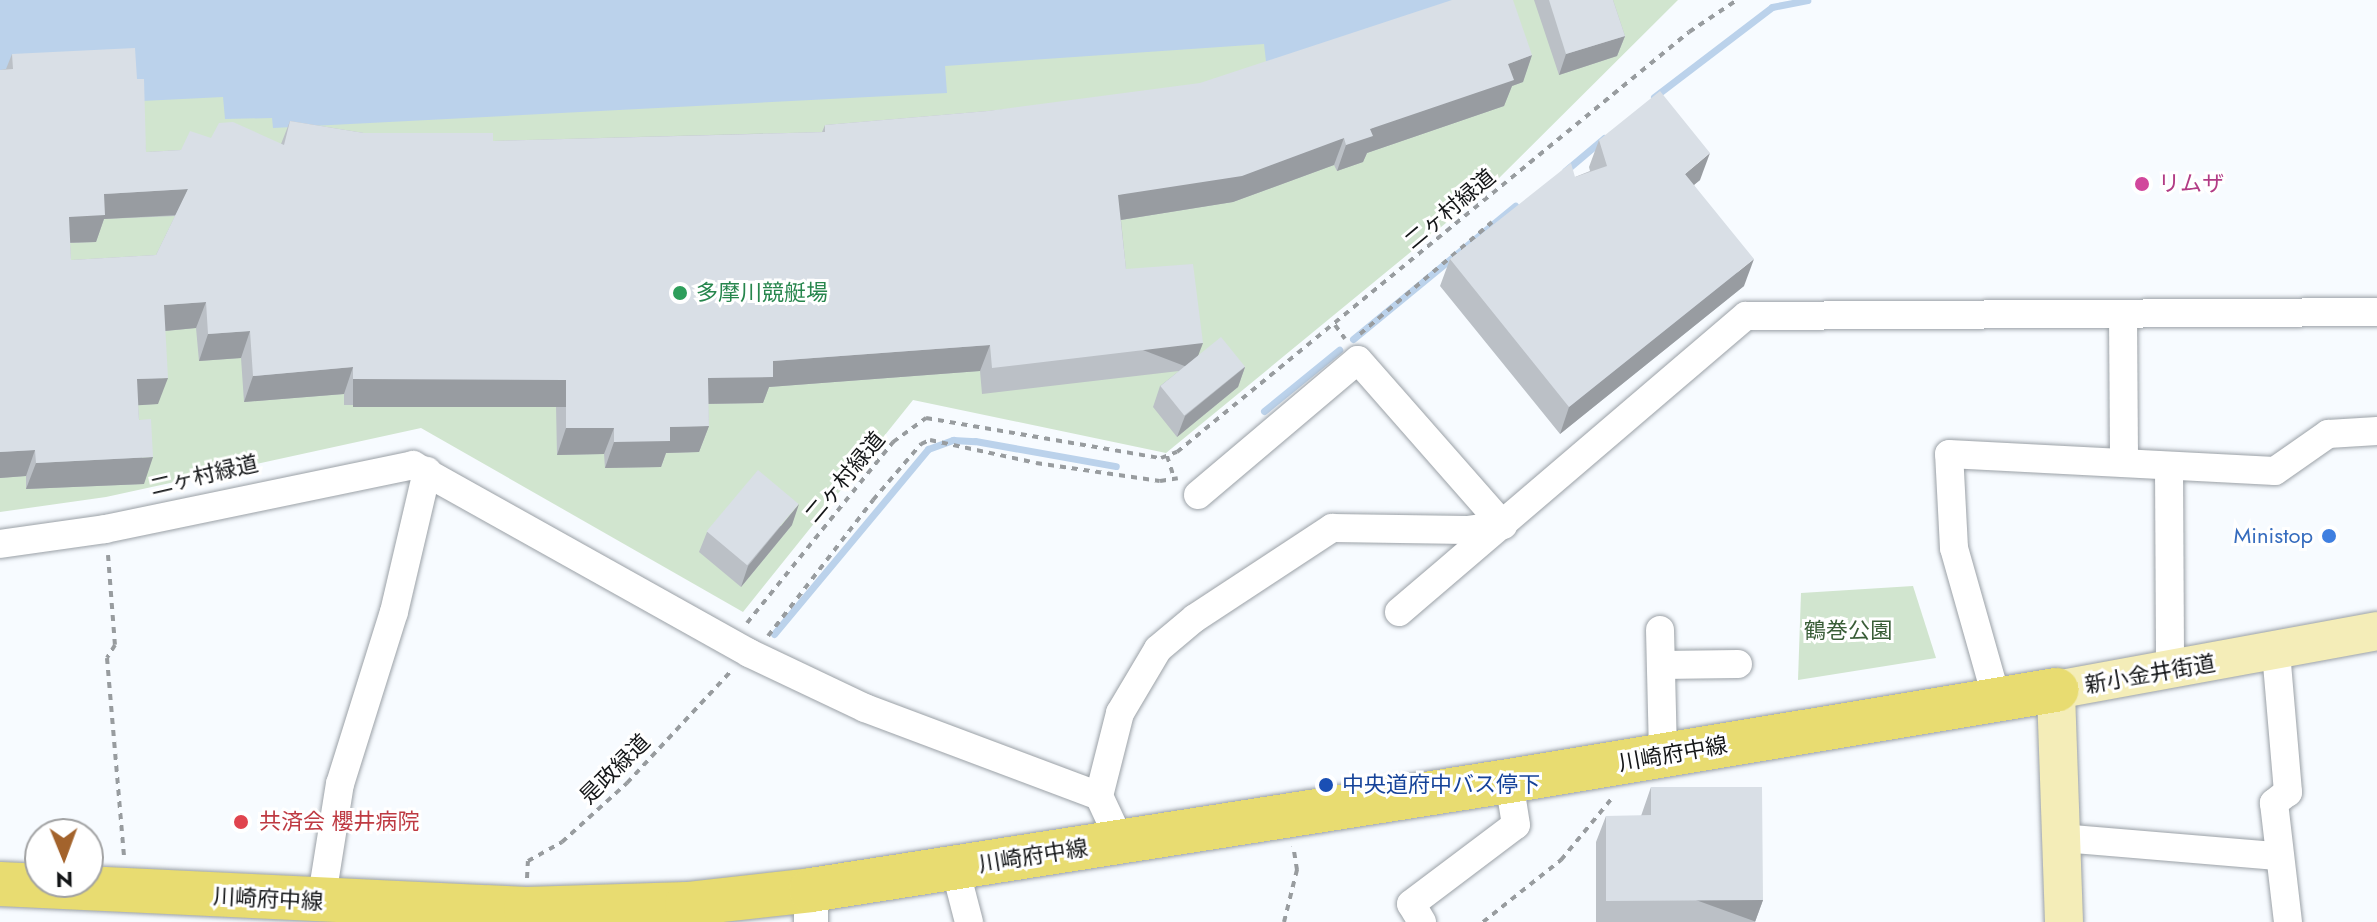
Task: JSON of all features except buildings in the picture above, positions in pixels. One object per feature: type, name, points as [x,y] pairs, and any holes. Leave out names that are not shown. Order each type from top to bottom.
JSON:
[{"type":"main road","name":"新小金井街道","points":[[2064,922],[2056,690],[2170,672],[2377,631]]},
{"type":"main road","name":"川崎府中線","points":[[0,884],[127,893],[526,909],[687,904],[811,906],[955,868],[1509,781],[2056,690]]},
{"type":"street","points":[[1399,612],[1746,316],[2377,312]]},
{"type":"street","points":[[2123,314],[2124,463]]},
{"type":"street","points":[[1186,483],[1358,360],[1503,525]]},
{"type":"street","points":[[1997,700],[1954,548],[1949,454],[2275,471],[2328,434],[2377,431]]},
{"type":"street","points":[[0,544],[105,529],[413,465],[880,714],[1099,796]]},
{"type":"street","points":[[2169,466],[2170,672]]},
{"type":"street","points":[[321,902],[340,784],[394,612],[427,471]]},
{"type":"street","points":[[1120,841],[1099,796],[1120,713],[1158,649],[1195,618],[1332,528],[1467,530],[1503,525]]},
{"type":"street","points":[[1660,630],[1663,755]]},
{"type":"street","points":[[2276,652],[2288,792],[2274,803],[2288,922]]},
{"type":"street","points":[[1661,665],[1738,664]]},
{"type":"street","points":[[1422,922],[1411,904],[1516,825],[1509,781]]},
{"type":"street","points":[[2062,838],[2278,856]]},
{"type":"street","points":[[955,868],[969,922]]},
{"type":"path","name":"二ヶ村緑道","points":[[746,640],[893,442],[926,418],[1167,456],[1346,316],[1689,32],[1737,0]]},
{"type":"path","points":[[1349,344],[1492,222]]},
{"type":"path","points":[[746,640],[921,444],[930,440],[1036,463],[1186,483]]},
{"type":"path","points":[[1167,456],[1186,483]]},
{"type":"path","points":[[105,529],[115,645],[107,658],[127,893]]},
{"type":"path","name":"是政緑道","points":[[526,909],[528,861],[562,842],[627,783],[746,640]]},
{"type":"path","points":[[1483,922],[1561,860],[1613,801],[1613,764]]},
{"type":"path","points":[[1284,922],[1297,870],[1288,815]]},
{"type":"green space","name":"多摩川競艇場","points":[[0,0],[1678,0],[1491,186],[1166,453],[913,400],[743,612],[421,428],[106,497],[0,512]]},
{"type":"green space","name":"鶴巻公園","points":[[1913,586],[1936,658],[1798,680],[1801,593]]},
{"type":"water","points":[[0,0],[1503,0],[1267,70],[1264,44],[945,66],[947,93],[273,128],[272,118],[225,119],[223,97],[0,108]]},
{"type":"waterway","points":[[1654,97],[1772,7],[1807,0]]},
{"type":"waterway","points":[[1565,171],[1604,138]]},
{"type":"waterway","points":[[1353,339],[1515,206]]},
{"type":"waterway","points":[[1264,411],[1339,350]]},
{"type":"waterway","points":[[774,634],[928,449],[953,440],[975,441],[1116,466]]},
{"type":"place","name":"リムザ","points":[[2142,184]]},
{"type":"place","name":"多摩川競艇場","points":[[680,293]]},
{"type":"place","name":"Ministop","points":[[2329,536]]},
{"type":"place","name":"中央道府中バス停下","points":[[1326,785]]},
{"type":"place","name":"共済会 櫻井病院","points":[[241,822]]}]
